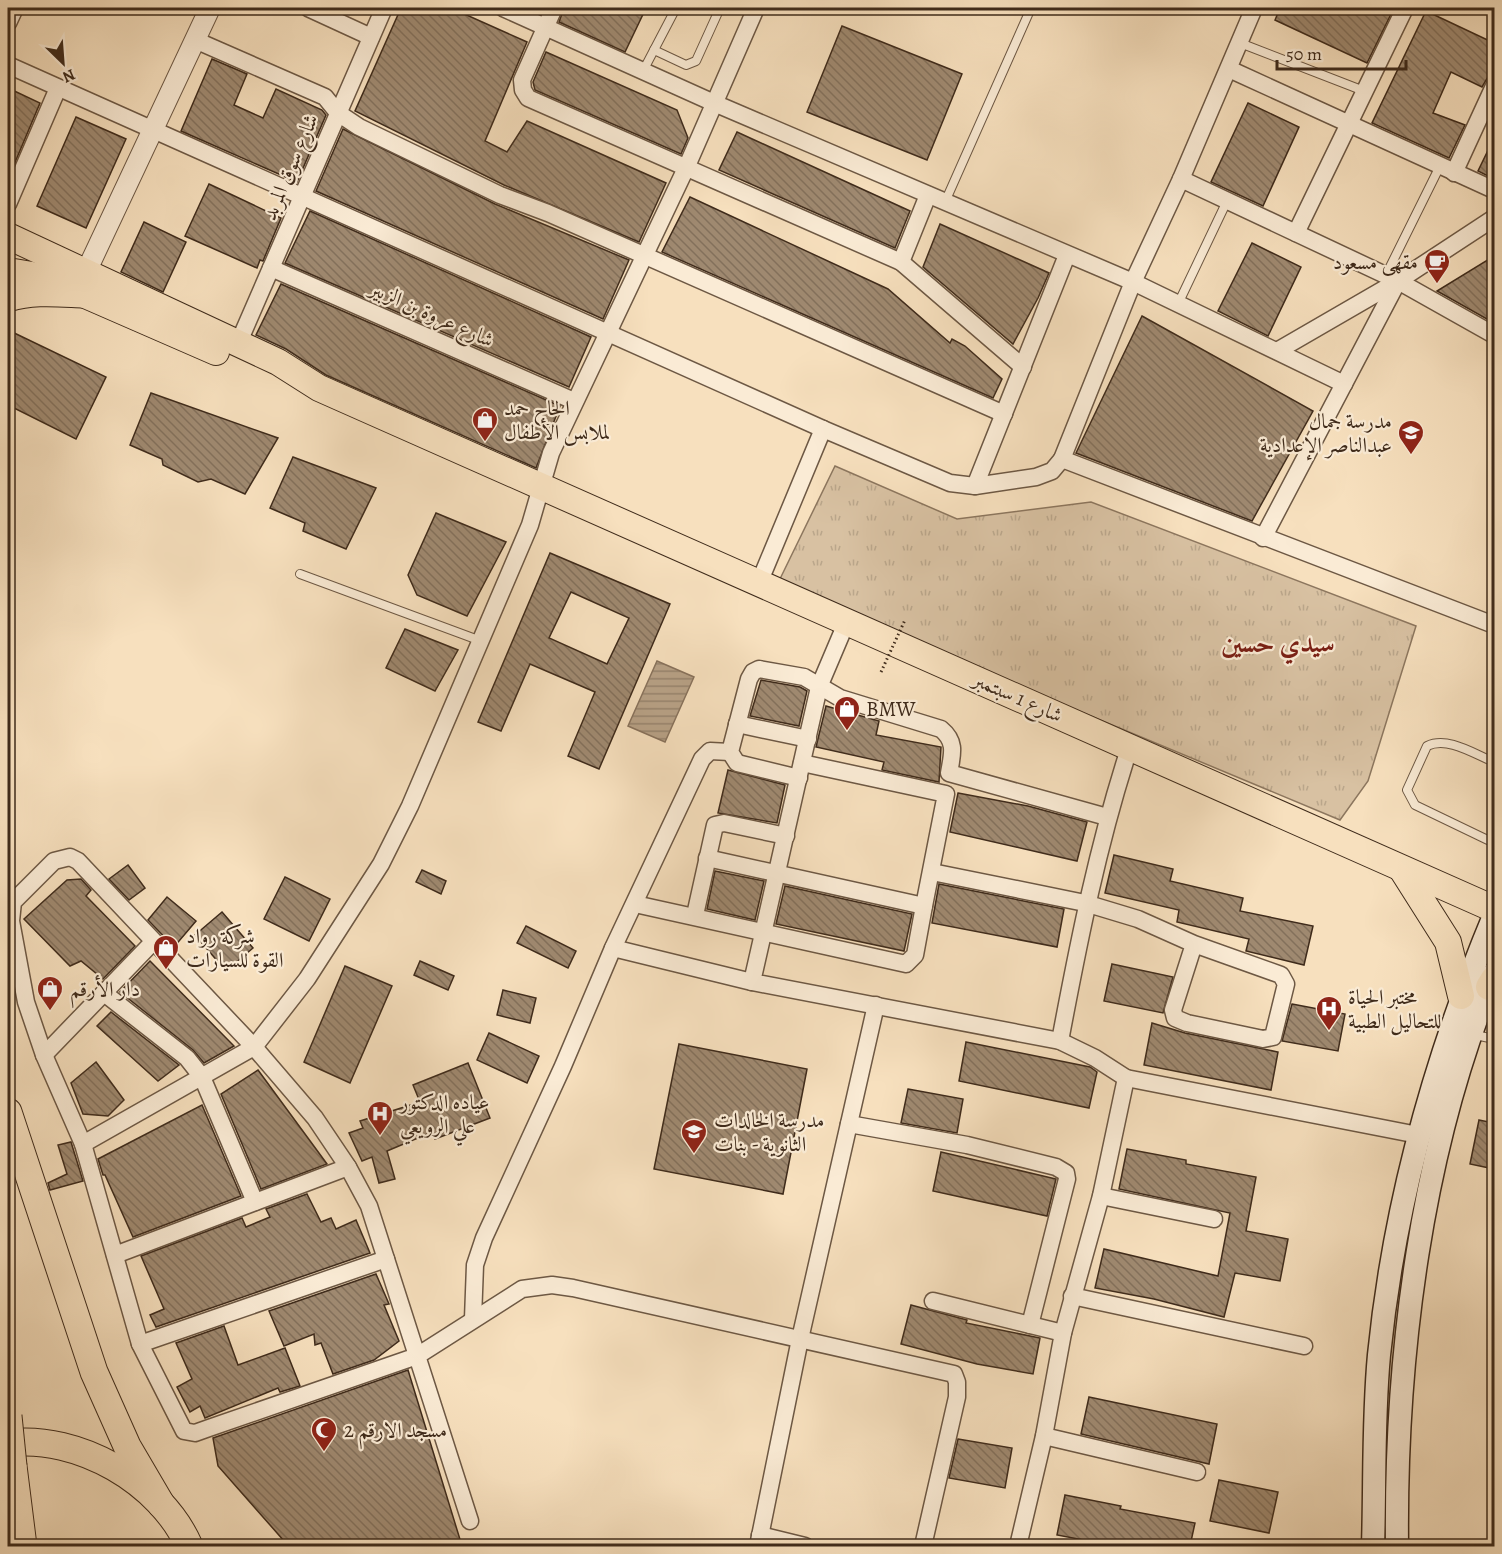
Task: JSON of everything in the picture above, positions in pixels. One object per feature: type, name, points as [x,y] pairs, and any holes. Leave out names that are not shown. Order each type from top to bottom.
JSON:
[{"type":"highway","points":[[8,298],[24,293],[45,292],[85,283]]},
{"type":"highway","points":[[8,1113],[94,1372],[127,1446],[161,1504],[190,1545]]},
{"type":"highway","points":[[8,1414],[10,1455],[23,1546]]},
{"type":"highway","points":[[10,1455],[45,1444],[78,1451],[109,1464],[161,1504]]},
{"type":"main road","points":[[8,236],[85,283],[271,375],[319,388]]},
{"type":"main road","points":[[8,272],[85,283],[238,344],[278,362],[319,388]]},
{"type":"main road","name":"شارع 1 سبتمبر","points":[[319,388],[1130,746],[1403,871],[1494,909]]},
{"type":"main road","points":[[1403,871],[1448,942],[1461,996]]},
{"type":"main road","points":[[1373,1546],[1379,1355],[1418,1135],[1461,996],[1494,916]]},
{"type":"main road","points":[[1397,1546],[1399,1418],[1408,1326],[1427,1208],[1448,1114],[1471,1034],[1492,979]]},
{"type":"street","points":[[8,23],[15,8]]},
{"type":"street","points":[[85,283],[210,8]]},
{"type":"street","points":[[308,8],[371,37]]},
{"type":"street","name":"شارع سوق المربد","points":[[238,344],[384,8]]},
{"type":"street","points":[[503,8],[714,103],[1133,282],[1344,384]]},
{"type":"street","points":[[554,8],[522,80],[523,90],[528,98],[901,262],[1023,367]]},
{"type":"street","points":[[83,1144],[254,1047],[307,979],[381,864],[410,806],[530,525],[551,453],[606,331],[687,166],[756,8]]},
{"type":"street","points":[[8,65],[823,429],[951,483],[975,486],[1036,477],[1052,471],[1062,459],[1133,282],[1181,179],[1254,8]]},
{"type":"street","points":[[1296,233],[1405,8]]},
{"type":"street","points":[[195,40],[326,98],[338,113],[359,127],[500,195],[643,255],[1004,414]]},
{"type":"street","points":[[1229,69],[1494,190]]},
{"type":"street","points":[[1447,170],[1494,86]]},
{"type":"street","points":[[8,204],[58,88]]},
{"type":"street","points":[[1181,179],[1392,278],[1494,335]]},
{"type":"street","points":[[901,262],[928,195]]},
{"type":"street","points":[[1277,351],[1392,278],[1494,218]]},
{"type":"street","points":[[975,486],[1067,255]]},
{"type":"street","name":"شارع عروة بن الزبير","points":[[271,268],[574,401]]},
{"type":"street","points":[[1263,538],[1344,384],[1392,278]]},
{"type":"street","points":[[759,583],[823,429]]},
{"type":"street","points":[[1062,459],[1494,625]]},
{"type":"street","points":[[752,982],[819,687],[847,621]]},
{"type":"street","points":[[635,904],[695,915],[906,964],[915,955],[932,872],[946,794],[949,773],[954,747],[950,737],[941,729],[840,698],[804,677],[759,669],[749,679],[730,752],[737,763],[946,794]]},
{"type":"street","points":[[737,724],[808,739]]},
{"type":"street","points":[[1060,1041],[1086,903],[1107,817],[1130,746]]},
{"type":"street","points":[[473,1319],[474,1274],[484,1238],[563,1066],[613,948],[702,759],[710,751],[730,752]]},
{"type":"street","points":[[949,773],[1107,817]]},
{"type":"street","points":[[695,915],[712,831],[719,823],[786,836]]},
{"type":"street","points":[[470,1521],[417,1356],[369,1206],[348,1167],[315,1118],[254,1047],[78,861],[70,857],[54,861],[19,893],[13,902],[11,921],[26,1002],[44,1055],[83,1144],[140,1344],[179,1423],[189,1433],[417,1356],[522,1289],[552,1285],[954,1374],[957,1382],[957,1397],[923,1546]]},
{"type":"street","points":[[707,858],[924,906]]},
{"type":"street","points":[[932,872],[1086,903],[1138,919],[1194,944],[1284,977],[1286,984],[1273,1037],[1263,1039],[1187,1023],[1175,1018],[1173,1010],[1194,944]]},
{"type":"street","points":[[44,1055],[153,942]]},
{"type":"street","points":[[613,948],[752,982],[1060,1041],[1095,1058],[1126,1078],[1418,1135]]},
{"type":"street","points":[[104,993],[187,1058],[202,1077],[255,1202]]},
{"type":"street","points":[[805,1546],[759,1541],[800,1339],[876,1005]]},
{"type":"street","points":[[1018,1546],[1044,1436],[1072,1296],[1101,1196],[1126,1078]]},
{"type":"street","points":[[849,1124],[967,1145],[1056,1167],[1065,1173],[1067,1179],[1029,1325]]},
{"type":"street","points":[[116,1255],[348,1167]]},
{"type":"street","points":[[1101,1196],[1214,1219]]},
{"type":"street","points":[[140,1344],[386,1259]]},
{"type":"street","points":[[1072,1296],[1304,1346]]},
{"type":"street","points":[[933,1301],[1064,1334]]},
{"type":"street","points":[[1044,1436],[1197,1472]]},
{"type":"lane","points":[[643,71],[676,8]]},
{"type":"lane","points":[[654,50],[686,65],[696,61],[720,8]]},
{"type":"lane","points":[[945,202],[1031,8]]},
{"type":"lane","points":[[1240,43],[1364,92]]},
{"type":"lane","points":[[1392,278],[1447,170]]},
{"type":"lane","points":[[1178,304],[1227,201]]},
{"type":"lane","points":[[300,574],[481,641]]},
{"type":"lane","points":[[1494,762],[1447,742],[1437,741],[1428,746],[1407,790],[1415,805],[1494,843]]},
{"type":"lane","points":[[1471,1034],[1494,1039]]},
{"type":"path","points":[[881,672],[905,620]]},
{"type":"green space","points":[[835,466],[957,519],[1091,502],[1416,626],[1368,781],[1340,820],[777,585]]},
{"type":"shaded area","points":[[657,661],[694,677],[665,742],[628,726]]},
{"type":"building","points":[[401,8],[451,8],[527,42],[485,141],[507,152],[527,121],[666,183],[639,242],[504,185],[355,111]]},
{"type":"building","points":[[564,8],[646,8],[625,52],[559,22]]},
{"type":"building","points":[[1280,8],[1394,8],[1367,63],[1275,20]]},
{"type":"building","points":[[1426,11],[1494,43],[1494,67],[1482,87],[1451,72],[1433,113],[1465,125],[1449,158],[1372,123]]},
{"type":"building","points":[[842,26],[962,74],[927,160],[807,112]]},
{"type":"building","points":[[546,52],[677,110],[688,138],[681,154],[535,90],[533,82]]},
{"type":"building","points":[[212,59],[247,74],[234,105],[263,118],[276,89],[322,110],[326,115],[297,182],[181,131]]},
{"type":"building","points":[[8,88],[40,103],[8,179]]},
{"type":"building","points":[[1248,103],[1299,127],[1263,206],[1211,182]]},
{"type":"building","points":[[76,117],[126,139],[86,228],[37,206]]},
{"type":"building","points":[[343,129],[495,204],[629,260],[603,319],[316,191]]},
{"type":"building","points":[[737,132],[910,211],[895,248],[719,170]]},
{"type":"building","points":[[1494,138],[1494,179],[1478,171]]},
{"type":"building","points":[[209,184],[281,218],[263,261],[260,260],[257,268],[185,236]]},
{"type":"building","points":[[690,197],[888,289],[950,343],[952,339],[965,346],[1002,379],[993,398],[662,252]]},
{"type":"building","points":[[310,211],[591,337],[569,387],[285,263]]},
{"type":"building","points":[[144,222],[186,242],[163,292],[121,272]]},
{"type":"building","points":[[940,224],[1049,273],[1013,344],[923,267]]},
{"type":"building","points":[[1252,243],[1301,267],[1268,336],[1218,311]]},
{"type":"building","points":[[1494,256],[1494,323],[1437,291]]},
{"type":"building","points":[[281,284],[560,406],[536,468],[326,375],[286,349],[256,335]]},
{"type":"building","points":[[1142,316],[1313,411],[1252,521],[1076,453]]},
{"type":"building","points":[[8,330],[106,377],[76,439],[8,405]]},
{"type":"building","points":[[151,393],[278,438],[245,494],[211,479],[198,482],[163,465],[162,459],[130,445]]},
{"type":"building","points":[[293,457],[376,488],[346,549],[303,531],[305,523],[270,508]]},
{"type":"building","points":[[436,513],[506,542],[467,616],[417,595],[408,575]]},
{"type":"building","points":[[550,553],[670,604],[599,769],[568,756],[595,692],[530,664],[501,731],[478,722]],"holes":[[[571,592],[629,618],[607,664],[549,638]]]},
{"type":"building","points":[[405,629],[458,650],[435,691],[386,668]]},
{"type":"building","points":[[761,680],[800,687],[807,691],[799,726],[750,716]]},
{"type":"building","points":[[826,706],[879,721],[876,735],[941,747],[939,782],[882,770],[884,762],[816,747]]},
{"type":"building","points":[[728,770],[785,785],[777,823],[718,813]]},
{"type":"building","points":[[958,793],[1028,806],[1087,822],[1077,861],[950,832]]},
{"type":"building","points":[[1114,855],[1173,869],[1170,881],[1243,898],[1240,911],[1313,926],[1304,965],[1246,951],[1249,939],[1177,922],[1179,910],[1105,893]]},
{"type":"building","points":[[128,865],[145,888],[129,900],[109,879]]},
{"type":"building","points":[[422,870],[446,881],[441,894],[416,882]]},
{"type":"building","points":[[715,871],[764,881],[755,920],[707,909]]},
{"type":"building","points":[[285,877],[330,899],[309,941],[264,919]]},
{"type":"building","points":[[81,879],[91,890],[86,896],[135,946],[103,979],[81,961],[70,966],[24,919],[67,880]]},
{"type":"building","points":[[939,884],[1064,909],[1057,947],[932,923]]},
{"type":"building","points":[[785,886],[912,914],[904,951],[776,924]]},
{"type":"building","points":[[167,897],[196,921],[174,947],[148,920]]},
{"type":"building","points":[[222,912],[253,948],[226,971],[195,935]]},
{"type":"building","points":[[526,926],[576,951],[568,968],[517,943]]},
{"type":"building","points":[[150,961],[234,1046],[204,1063],[193,1050],[120,992]]},
{"type":"building","points":[[420,961],[454,976],[448,990],[414,975]]},
{"type":"building","points":[[1112,964],[1173,977],[1163,1013],[1104,1001]]},
{"type":"building","points":[[345,966],[392,986],[350,1083],[304,1062]]},
{"type":"building","points":[[503,990],[536,998],[530,1023],[497,1015]]},
{"type":"building","points":[[1292,1004],[1345,1014],[1338,1051],[1282,1041]]},
{"type":"building","points":[[111,1012],[179,1065],[158,1081],[97,1026]]},
{"type":"building","points":[[1152,1023],[1185,1033],[1278,1052],[1271,1090],[1144,1065]]},
{"type":"building","points":[[489,1033],[539,1056],[527,1083],[477,1060]]},
{"type":"building","points":[[966,1042],[1090,1067],[1097,1072],[1089,1108],[959,1081]]},
{"type":"building","points":[[679,1044],[807,1069],[783,1194],[654,1169]]},
{"type":"building","points":[[96,1062],[124,1100],[108,1116],[83,1114],[71,1083]]},
{"type":"building","points":[[468,1063],[490,1118],[435,1139],[432,1132],[387,1151],[395,1179],[379,1183],[372,1157],[362,1161],[349,1133],[363,1128],[360,1121],[420,1102],[413,1085]]},
{"type":"building","points":[[258,1070],[327,1164],[261,1189],[221,1094]]},
{"type":"building","points":[[908,1089],[963,1099],[957,1133],[901,1123]]},
{"type":"building","points":[[202,1105],[241,1196],[133,1237],[105,1175],[103,1175],[98,1159]]},
{"type":"building","points":[[1479,1120],[1494,1123],[1494,1169],[1470,1164]]},
{"type":"building","points":[[71,1142],[83,1181],[50,1190],[48,1183],[67,1174],[58,1145]]},
{"type":"building","points":[[1127,1149],[1186,1160],[1186,1164],[1256,1177],[1246,1231],[1288,1239],[1280,1281],[1235,1273],[1224,1317],[1154,1299],[1095,1288],[1104,1249],[1218,1276],[1230,1213],[1119,1189]]},
{"type":"building","points":[[941,1152],[1056,1179],[1047,1216],[933,1191]]},
{"type":"building","points":[[307,1194],[321,1222],[331,1218],[336,1229],[356,1220],[370,1253],[156,1327],[150,1315],[164,1309],[141,1256],[242,1218],[246,1227],[270,1217],[266,1209]]},
{"type":"building","points":[[376,1274],[389,1304],[384,1305],[399,1341],[374,1360],[333,1374],[321,1343],[315,1345],[314,1334],[284,1346],[269,1311]]},
{"type":"building","points":[[911,1305],[967,1320],[966,1323],[1040,1338],[1033,1374],[977,1364],[901,1344]]},
{"type":"building","points":[[224,1326],[238,1365],[285,1348],[300,1386],[280,1392],[278,1388],[205,1418],[200,1406],[190,1412],[177,1387],[192,1379],[176,1343]]},
{"type":"building","name":"مسجد الارقم 2","points":[[408,1370],[462,1546],[298,1546],[285,1542],[218,1466],[213,1438]]},
{"type":"building","points":[[1089,1397],[1217,1424],[1209,1464],[1081,1434]]},
{"type":"building","points":[[958,1439],[1012,1448],[1005,1488],[949,1478]]},
{"type":"building","points":[[1219,1480],[1278,1492],[1269,1533],[1210,1521]]},
{"type":"building","points":[[1065,1495],[1121,1506],[1120,1509],[1195,1523],[1190,1546],[1115,1546],[1057,1535]]},
{"type":"place","name":"مقهى مسعود","points":[[1437,285]]},
{"type":"place","name":"الحاج حمد لملابس الأطفال","points":[[485,443]]},
{"type":"place","name":"مدرسة جمال عبدالناصر الإعدادية","points":[[1411,456]]},
{"type":"place","name":"BMW","points":[[847,732]]},
{"type":"place","name":"شركة رواد القوة للسيارات","points":[[166,971]]},
{"type":"place","name":"دار الأرقم","points":[[50,1012]]},
{"type":"place","name":"مختبر الحياة للتحاليل الطبية","points":[[1329,1032]]},
{"type":"place","name":"عياده الدكتور علي الرويعي","points":[[380,1137]]},
{"type":"place","name":"مدرسة الخالدات الثانوية - بنات","points":[[694,1155]]},
{"type":"place","name":"مسجد الارقم 2","points":[[324,1453]]},
{"type":"district","name":"سيدي حسين","points":[[1278,643]]}]
